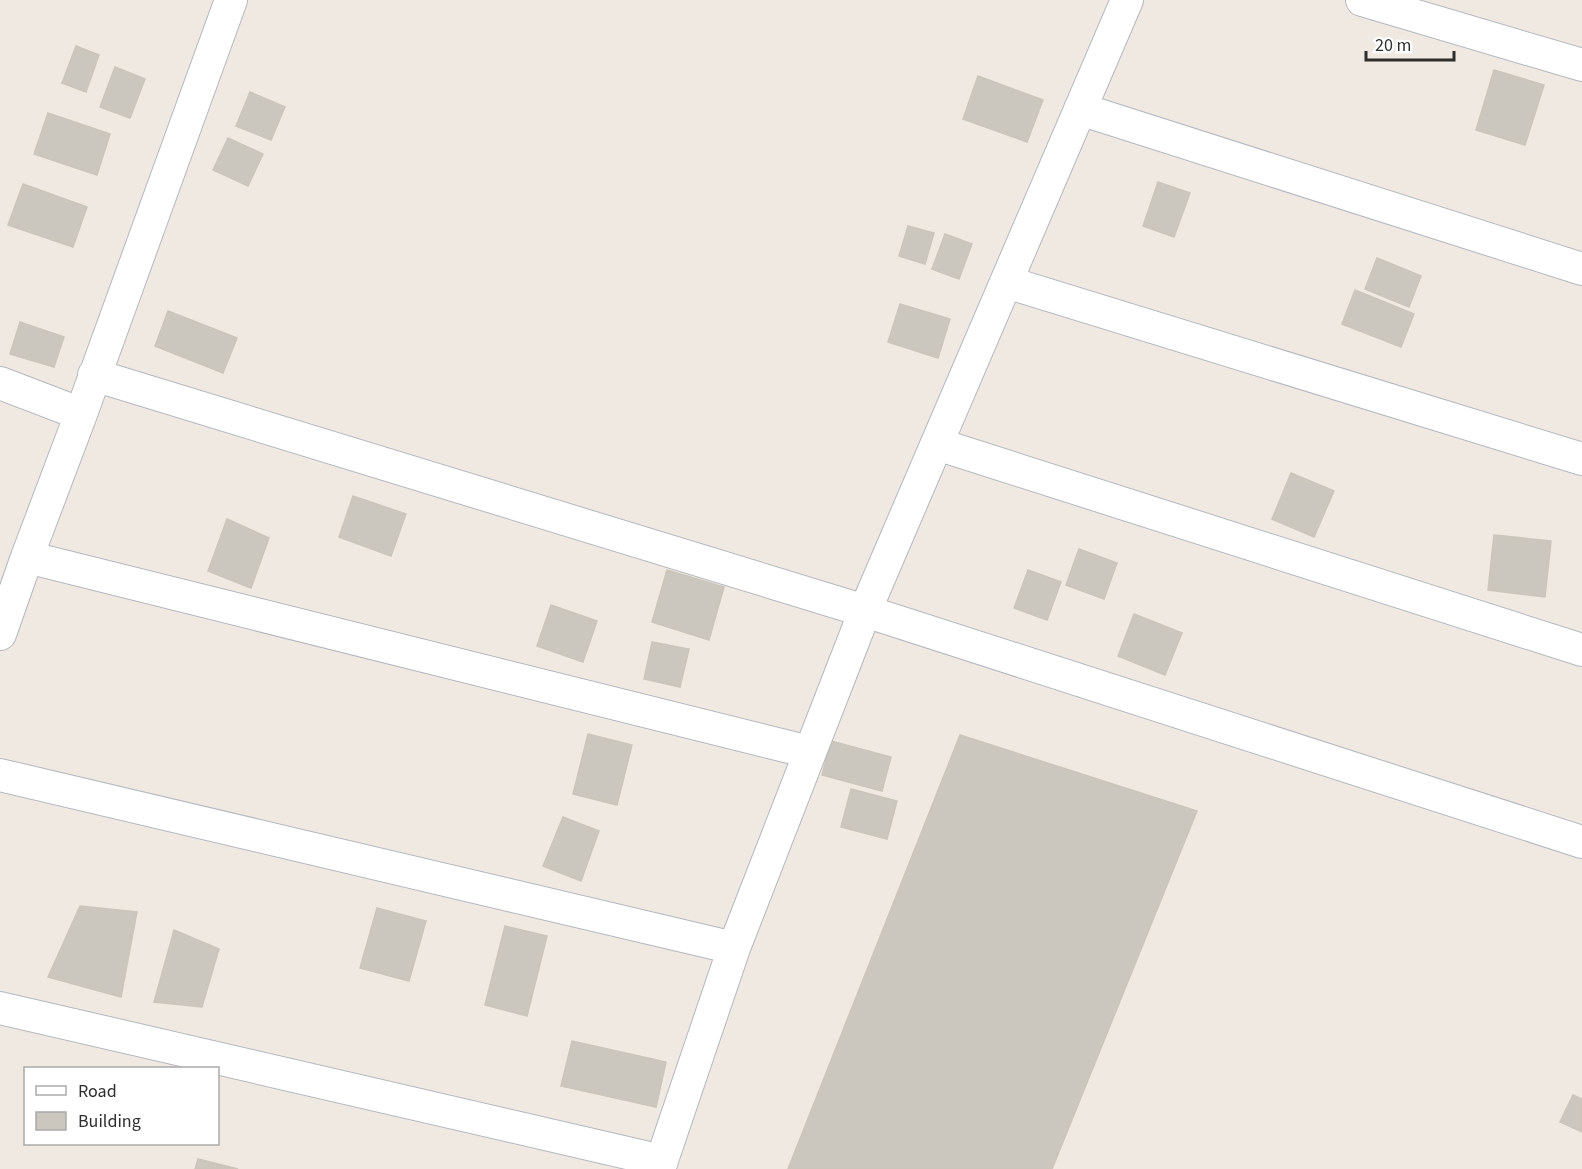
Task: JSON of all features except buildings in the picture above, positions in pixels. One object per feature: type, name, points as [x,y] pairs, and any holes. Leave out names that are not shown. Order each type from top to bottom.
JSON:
[{"type":"street","points":[[0,634],[231,0]]},
{"type":"street","points":[[0,1008],[661,1165],[734,948],[865,610],[1127,0]]},
{"type":"street","points":[[1362,0],[1582,65]]},
{"type":"street","points":[[1080,109],[1582,269]]},
{"type":"street","points":[[1006,282],[1582,459]]},
{"type":"street","points":[[94,375],[865,610],[1582,842]]},
{"type":"street","points":[[0,383],[81,414]]},
{"type":"street","points":[[937,444],[1582,650]]},
{"type":"street","points":[[27,557],[809,752]]},
{"type":"street","points":[[0,775],[734,948]]}]
